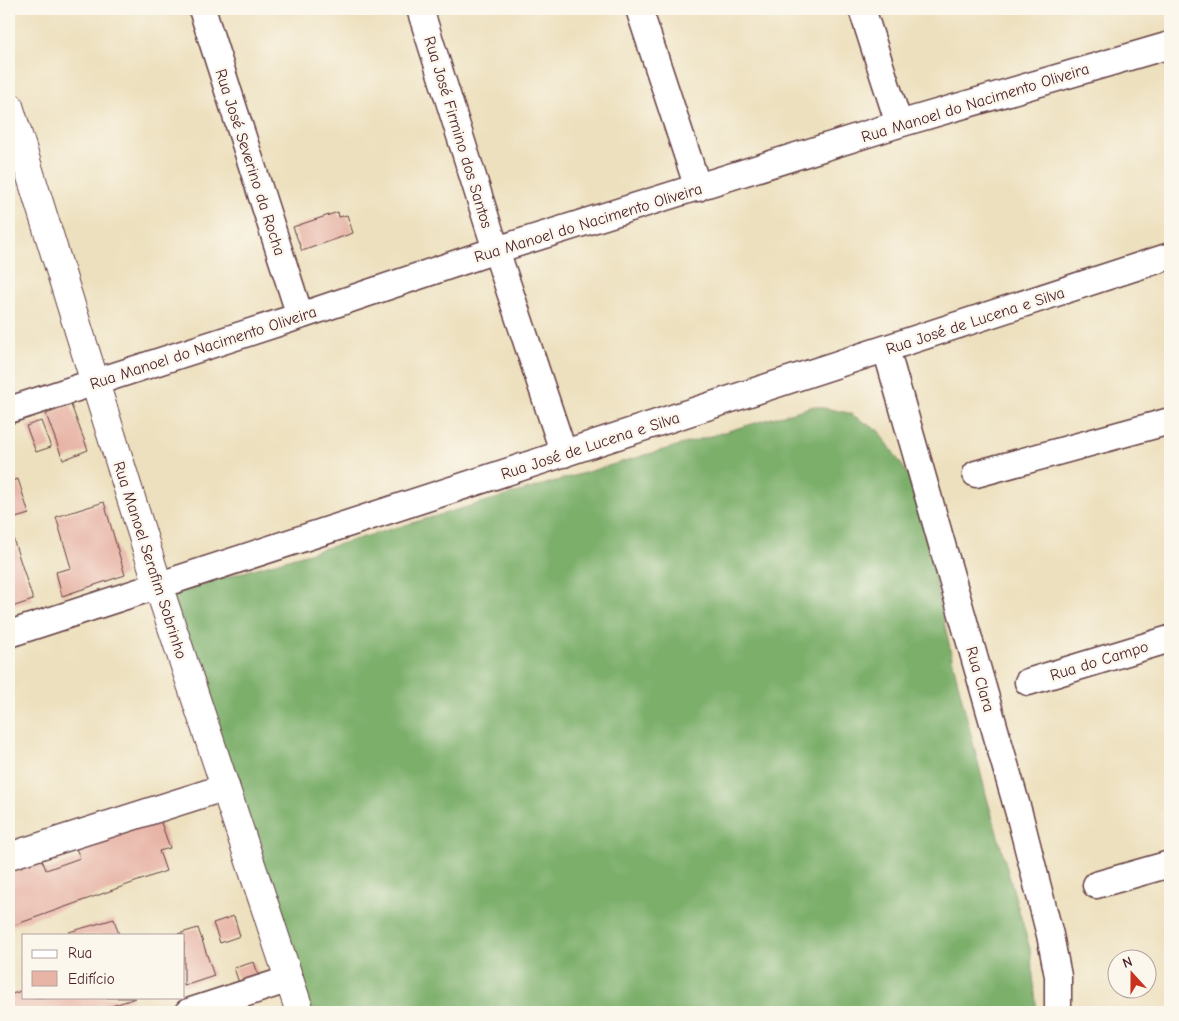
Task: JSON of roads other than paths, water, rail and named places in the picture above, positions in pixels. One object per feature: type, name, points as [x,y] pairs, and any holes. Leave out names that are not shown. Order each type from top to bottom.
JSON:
[{"type":"street","name":"Rua José Severino da Rocha","points":[[202,9],[300,316]]},
{"type":"street","name":"Rua José Firmino dos Santos","points":[[420,9],[496,250],[564,454]]},
{"type":"street","points":[[639,9],[698,188]]},
{"type":"street","points":[[862,9],[900,124]]},
{"type":"street","name":"Rua Manoel do Nacimento Oliveira","points":[[9,410],[300,316],[496,250],[900,124],[1170,44]]},
{"type":"street","name":"Rua Manoel Serafim Sobrinho","points":[[9,106],[158,586],[300,1012]]},
{"type":"street","name":"Rua José de Lucena e Silva","points":[[9,634],[1170,256]]},
{"type":"street","name":"Rua Clara","points":[[886,349],[1020,817],[1050,935],[1058,976],[1058,1012]]},
{"type":"street","points":[[976,474],[1170,421]]},
{"type":"street","name":"Rua do Campo","points":[[1028,682],[1170,639]]},
{"type":"street","points":[[9,856],[226,787]]},
{"type":"street","points":[[1096,886],[1170,864]]},
{"type":"street","points":[[188,1012],[290,979]]}]
